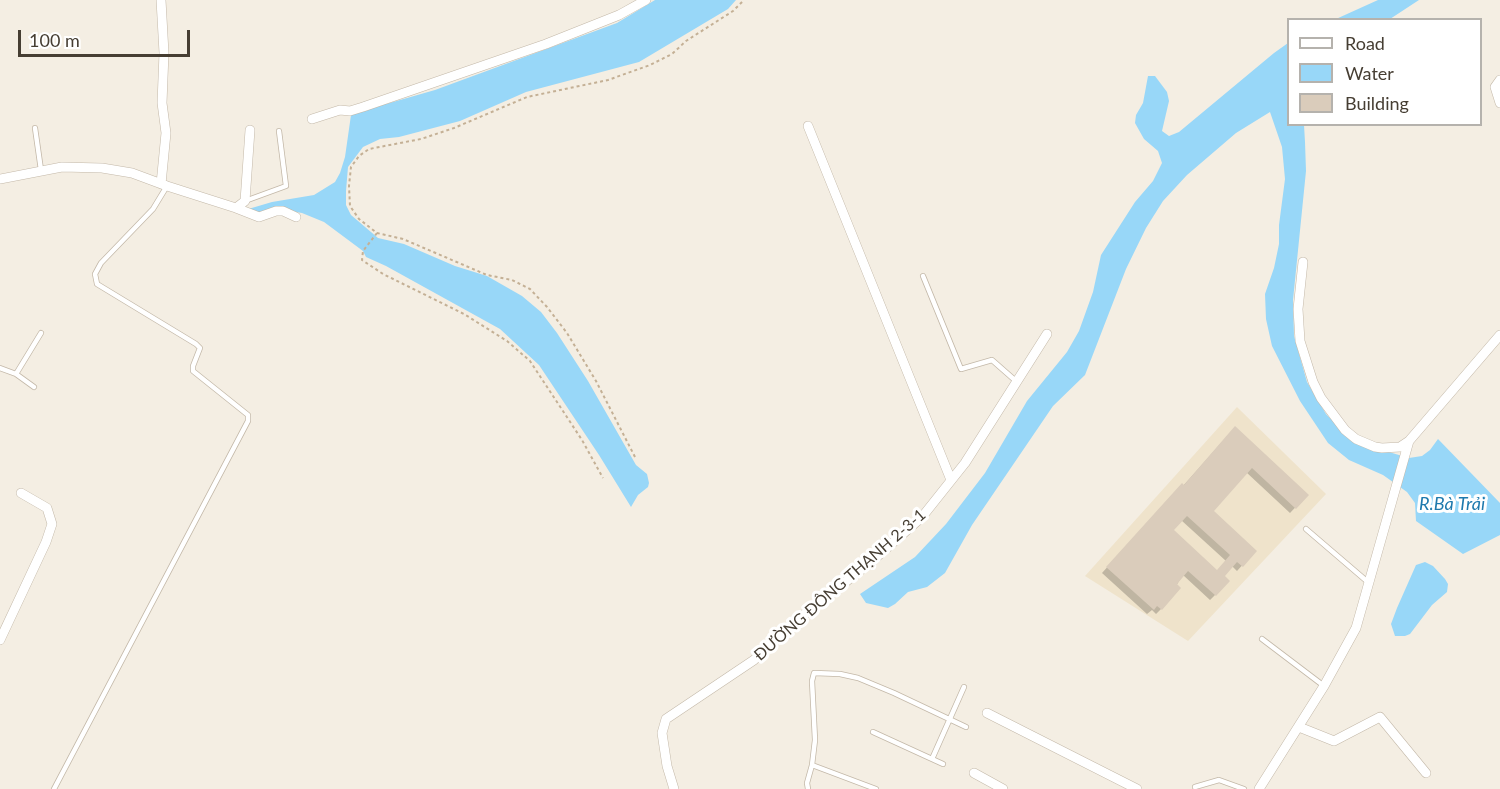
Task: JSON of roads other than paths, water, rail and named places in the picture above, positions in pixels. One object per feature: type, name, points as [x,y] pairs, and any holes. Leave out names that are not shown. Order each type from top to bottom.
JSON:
[{"type":"street","points":[[161,0],[164,53],[162,103],[166,133],[164,185]]},
{"type":"street","points":[[312,119],[340,110],[350,111],[589,28],[646,0]]},
{"type":"street","points":[[1500,80],[1495,87],[1500,103]]},
{"type":"street","points":[[808,126],[951,480]]},
{"type":"street","points":[[236,208],[245,201],[250,130]]},
{"type":"street","points":[[0,179],[62,167],[102,168],[132,172],[259,217],[276,211],[283,211],[296,217]]},
{"type":"street","points":[[1303,262],[1298,309],[1300,341],[1313,382],[1321,398],[1345,429],[1356,439],[1382,448],[1400,447],[1407,444]]},
{"type":"street","name":"ĐƯỜNG ĐÔNG THẠNH 2-3-1","points":[[674,789],[667,766],[662,732],[666,719],[754,660],[802,616],[871,562],[922,517],[964,464],[1047,334]]},
{"type":"street","points":[[1259,789],[1324,686],[1356,628],[1407,444],[1500,335]]},
{"type":"street","points":[[0,640],[46,542],[52,524],[47,508],[21,493]]},
{"type":"street","points":[[987,713],[1137,789]]},
{"type":"street","points":[[1299,727],[1334,741],[1380,717],[1426,773]]},
{"type":"street","points":[[974,772],[1003,789]]},
{"type":"lane","points":[[35,128],[41,170]]},
{"type":"lane","points":[[245,201],[286,186],[279,131]]},
{"type":"lane","points":[[54,789],[248,421],[248,415],[193,371],[200,348],[196,344],[97,284],[95,274],[101,263],[153,209],[164,185]]},
{"type":"lane","points":[[923,276],[961,369],[992,360],[1017,382]]},
{"type":"lane","points":[[16,374],[41,333]]},
{"type":"lane","points":[[0,368],[16,374],[34,387]]},
{"type":"lane","points":[[1306,529],[1369,583]]},
{"type":"lane","points":[[1262,639],[1324,686]]},
{"type":"lane","points":[[808,789],[814,740],[812,681],[814,673],[840,674],[858,678],[966,727]]},
{"type":"lane","points":[[932,759],[964,687]]},
{"type":"lane","points":[[873,732],[943,764]]},
{"type":"lane","points":[[812,765],[876,789]]},
{"type":"lane","points":[[1195,787],[1219,780],[1244,789]]},
{"type":"water","points":[[655,0],[736,0],[728,9],[639,62],[526,92],[460,121],[399,137],[380,139],[363,147],[348,167],[346,191],[346,205],[351,215],[378,238],[404,244],[455,266],[487,276],[522,296],[541,312],[588,381],[636,465],[647,474],[648,487],[638,495],[631,507],[539,365],[500,329],[366,257],[363,251],[324,222],[302,213],[278,209],[259,215],[245,210],[272,202],[314,195],[335,182],[345,157],[351,115],[365,101],[386,104],[435,90],[617,23]]},
{"type":"water","points":[[1378,0],[1419,0],[1392,18],[1338,18]]},
{"type":"water","name":"R.Bà Trải","points":[[1287,44],[1287,126],[1304,126],[1306,171],[1293,300],[1294,336],[1307,382],[1326,414],[1352,441],[1409,458],[1422,456],[1438,439],[1500,503],[1500,535],[1463,554],[1416,521],[1415,503],[1407,492],[1383,475],[1349,460],[1328,443],[1300,401],[1272,346],[1266,319],[1265,294],[1279,244],[1285,179],[1282,147],[1270,112],[1236,133],[1187,175],[1163,201],[1146,228],[1126,269],[1085,375],[1053,406],[972,525],[945,573],[927,587],[908,592],[888,608],[866,603],[860,594],[915,557],[946,524],[985,473],[1027,401],[1067,352],[1079,331],[1093,292],[1101,255],[1135,202],[1153,181],[1162,163],[1158,151],[1144,139],[1135,123],[1136,115],[1143,103],[1148,76],[1155,76],[1167,92],[1169,101],[1162,131],[1169,136],[1179,132]]},
{"type":"water","name":"R.Bà Trải","points":[[1425,562],[1433,566],[1445,579],[1448,584],[1447,592],[1432,605],[1410,634],[1395,636],[1391,624],[1397,608],[1416,565]]}]
